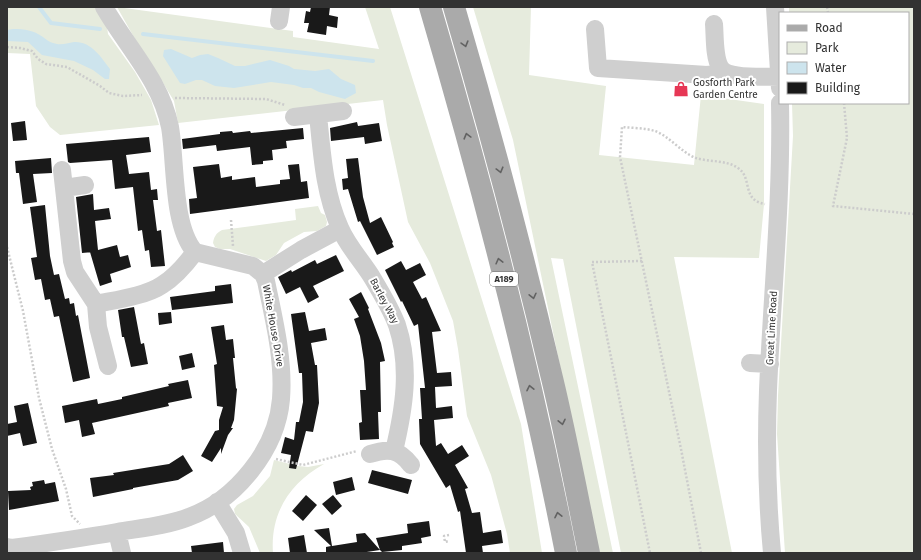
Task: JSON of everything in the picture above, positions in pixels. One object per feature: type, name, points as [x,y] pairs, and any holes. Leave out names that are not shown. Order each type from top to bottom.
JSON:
[{"type":"main road","name":"A189","points":[[430,7],[455,92],[489,220],[528,377],[566,553]]},
{"type":"main road","name":"A189","points":[[454,7],[483,104],[531,288],[553,380],[590,553]]},
{"type":"street","points":[[96,304],[150,291],[162,286],[195,252],[189,245],[181,224],[170,128],[163,102],[144,67],[104,7]]},
{"type":"street","points":[[775,7],[779,63]]},
{"type":"street","points":[[714,24],[717,61],[724,73]]},
{"type":"street","points":[[596,29],[598,68],[707,76],[724,73],[736,76],[779,77]]},
{"type":"street","name":"Great Lime Road","points":[[772,553],[768,460],[768,391],[779,206],[780,104]]},
{"type":"street","points":[[294,117],[343,111]]},
{"type":"street","name":"Barley Way","points":[[318,115],[325,178],[331,204],[340,229],[372,277],[389,307],[397,324],[403,344],[406,385],[401,424],[394,451]]},
{"type":"street","points":[[62,170],[72,261],[75,272],[96,304],[98,327],[108,366]]},
{"type":"street","points":[[64,188],[85,185]]},
{"type":"street","points":[[263,274],[301,250],[340,229]]},
{"type":"street","name":"White House Drive","points":[[7,548],[59,542],[163,525],[189,517],[217,502],[236,487],[250,472],[262,455],[270,442],[276,424],[281,400],[282,382],[279,348],[266,282],[263,274],[253,266],[195,252]]},
{"type":"street","points":[[750,363],[770,364]]},
{"type":"street","points":[[370,454],[381,451],[394,451],[406,459],[411,465]]},
{"type":"street","points":[[217,502],[236,533],[242,553]]},
{"type":"street","points":[[117,532],[122,553]]},
{"type":"path","points":[[844,104],[848,138],[833,206],[914,214]]},
{"type":"path","points":[[702,553],[620,157],[622,127],[655,131],[695,157],[731,164],[738,168],[745,176],[753,199],[759,203],[779,206]]},
{"type":"path","points":[[231,220],[234,261]]},
{"type":"path","points":[[7,247],[23,311],[39,398],[52,449],[66,489],[72,516],[81,525],[87,524]]},
{"type":"path","points":[[642,261],[592,262],[650,553]]},
{"type":"path","points":[[262,455],[304,465],[362,450],[370,454]]},
{"type":"path","points":[[449,536],[444,536],[445,542],[450,541]]},
{"type":"green space","points":[[7,7],[95,7],[107,26],[108,34],[135,72],[151,100],[159,125],[60,135],[50,127],[36,106],[30,54],[7,53]]},
{"type":"green space","points":[[117,7],[293,31],[293,37],[379,49],[365,7],[390,7],[521,424],[542,553],[510,553],[507,534],[491,475],[467,416],[453,321],[430,263],[408,222],[383,100],[178,123],[174,101],[140,48]]},
{"type":"green space","points":[[473,7],[531,7],[529,75],[606,86],[599,155],[694,165],[701,95],[764,104],[764,204],[759,258],[674,257],[732,553],[621,553],[563,259],[551,258],[613,553],[599,553],[513,140]]},
{"type":"green space","points":[[789,7],[914,7],[914,553],[785,553],[777,434],[793,136],[792,104],[909,104],[909,12],[789,12]]},
{"type":"green space","points":[[318,206],[321,213],[325,215],[327,222],[326,226],[317,231],[304,232],[284,243],[276,255],[266,261],[230,249],[220,249],[215,247],[213,243],[218,232],[222,230],[296,220],[295,209]]},
{"type":"green space","points":[[274,460],[308,467],[324,464],[301,480],[292,490],[279,512],[275,525],[273,553],[260,553],[249,527],[235,514],[234,509],[237,505],[253,496],[270,476]]},
{"type":"water","points":[[13,29],[32,31],[56,44],[80,42],[86,44],[95,51],[110,69],[109,79],[105,79],[93,70],[74,61],[42,55],[28,42],[7,41],[7,30]]},
{"type":"water","points":[[171,49],[192,58],[208,54],[235,66],[245,66],[270,60],[294,69],[315,71],[329,69],[341,79],[355,85],[356,93],[345,99],[319,92],[311,88],[271,82],[234,88],[215,86],[202,80],[196,80],[185,84],[180,83],[163,56],[164,50]]},
{"type":"building","points":[[311,7],[330,7],[329,15],[338,17],[337,28],[327,26],[326,35],[307,32],[309,23],[304,23],[306,11],[310,12]]},
{"type":"building","points":[[25,121],[27,140],[13,141],[11,123]]},
{"type":"building","points":[[357,122],[358,126],[379,123],[382,141],[365,144],[364,137],[331,141],[330,128]]},
{"type":"building","points":[[303,128],[304,139],[286,141],[287,148],[272,150],[273,160],[263,161],[263,164],[252,165],[250,147],[217,151],[216,145],[183,149],[182,139],[220,134],[220,132],[232,131],[233,133],[250,131],[251,133]]},
{"type":"building","points":[[149,137],[151,152],[126,155],[129,174],[149,172],[151,190],[157,189],[158,200],[153,200],[157,231],[161,230],[165,266],[151,267],[149,250],[145,251],[142,230],[138,231],[133,187],[115,189],[112,160],[68,162],[66,144]]},
{"type":"building","points":[[51,158],[52,173],[33,174],[37,202],[23,204],[19,173],[16,173],[15,161]]},
{"type":"building","points":[[358,158],[363,197],[370,223],[381,217],[394,247],[377,255],[360,221],[358,222],[348,189],[343,190],[342,179],[348,178],[346,159]]},
{"type":"building","points":[[219,164],[221,178],[232,176],[232,180],[255,177],[256,187],[280,184],[280,180],[290,179],[288,165],[299,164],[301,182],[307,181],[309,198],[190,214],[189,199],[197,198],[193,167]]},
{"type":"building","points":[[93,194],[94,210],[109,208],[111,219],[95,221],[98,250],[117,245],[120,257],[128,255],[131,267],[110,274],[112,282],[100,286],[90,252],[82,253],[76,197]]},
{"type":"building","points":[[45,205],[50,256],[54,275],[59,274],[65,299],[69,298],[70,304],[74,303],[76,316],[78,315],[90,378],[73,382],[59,316],[54,317],[50,299],[45,300],[41,279],[35,280],[31,258],[37,257],[30,207]]},
{"type":"building","points":[[336,255],[344,271],[313,286],[319,297],[308,303],[300,287],[286,294],[278,277],[291,270],[292,272],[315,260],[317,264]]},
{"type":"building","points":[[401,261],[406,270],[420,263],[426,275],[413,282],[422,299],[426,297],[441,331],[432,332],[437,373],[451,372],[452,386],[435,387],[436,408],[452,406],[453,418],[434,420],[436,446],[441,443],[448,454],[462,445],[469,456],[455,465],[468,488],[465,489],[472,513],[480,512],[483,533],[501,530],[503,543],[482,546],[483,553],[466,553],[460,511],[458,512],[450,485],[446,488],[420,444],[419,419],[422,419],[420,388],[425,388],[418,324],[414,326],[385,270]]},
{"type":"building","points":[[231,284],[233,303],[172,310],[170,297],[215,291],[215,286]]},
{"type":"building","points":[[361,292],[369,308],[368,309],[381,343],[385,361],[380,362],[381,412],[378,412],[379,439],[360,440],[359,423],[362,422],[360,390],[366,390],[364,361],[360,336],[354,319],[359,317],[349,299]]},
{"type":"building","points":[[134,307],[141,344],[144,343],[148,364],[131,367],[124,337],[122,337],[118,310]]},
{"type":"building","points":[[171,312],[172,323],[159,325],[158,313]]},
{"type":"building","points":[[305,312],[309,331],[325,328],[327,340],[311,343],[315,365],[317,365],[319,403],[313,432],[306,431],[296,469],[289,468],[291,455],[281,453],[285,437],[294,440],[296,422],[299,422],[303,402],[302,373],[299,373],[291,314]]},
{"type":"building","points":[[224,325],[226,340],[233,339],[235,358],[233,358],[237,389],[234,420],[231,428],[233,428],[228,435],[221,454],[221,448],[212,462],[201,456],[215,431],[219,430],[219,420],[223,407],[217,406],[214,365],[217,364],[211,327]]},
{"type":"building","points":[[192,353],[195,367],[182,370],[179,356]]},
{"type":"building","points":[[188,380],[192,398],[168,403],[169,406],[92,423],[95,434],[82,437],[79,420],[65,423],[62,406],[97,399],[98,404],[122,399],[122,397]]},
{"type":"building","points":[[28,403],[37,443],[23,446],[20,433],[7,436],[7,424],[17,422],[14,406]]},
{"type":"building","points":[[183,455],[193,471],[178,480],[93,497],[90,478],[114,475],[113,473],[169,464]]},
{"type":"building","points":[[372,470],[412,480],[408,494],[368,483]]},
{"type":"building","points":[[352,477],[355,490],[336,495],[333,482]]},
{"type":"building","points":[[44,480],[45,484],[55,482],[59,501],[9,510],[8,491],[31,490],[30,487],[33,486],[32,482]]},
{"type":"building","points":[[306,495],[317,505],[303,521],[292,511]]},
{"type":"building","points":[[333,495],[342,506],[332,515],[322,504]]},
{"type":"building","points":[[429,521],[431,536],[421,538],[422,543],[402,546],[402,550],[382,552],[380,550],[376,538],[408,533],[407,524]]},
{"type":"building","points":[[329,528],[332,546],[357,542],[356,534],[365,533],[380,550],[360,553],[326,553],[326,547],[331,546],[314,530]]},
{"type":"building","points":[[304,535],[307,553],[290,553],[288,538]]},
{"type":"building","points":[[223,542],[224,553],[192,553],[191,546]]},
{"type":"waterway","points":[[39,7],[51,23],[100,29]]},
{"type":"waterway","points":[[143,34],[373,61]]},
{"type":"place","name":"Gosforth Park Garden Centre","points":[[681,89]]}]
